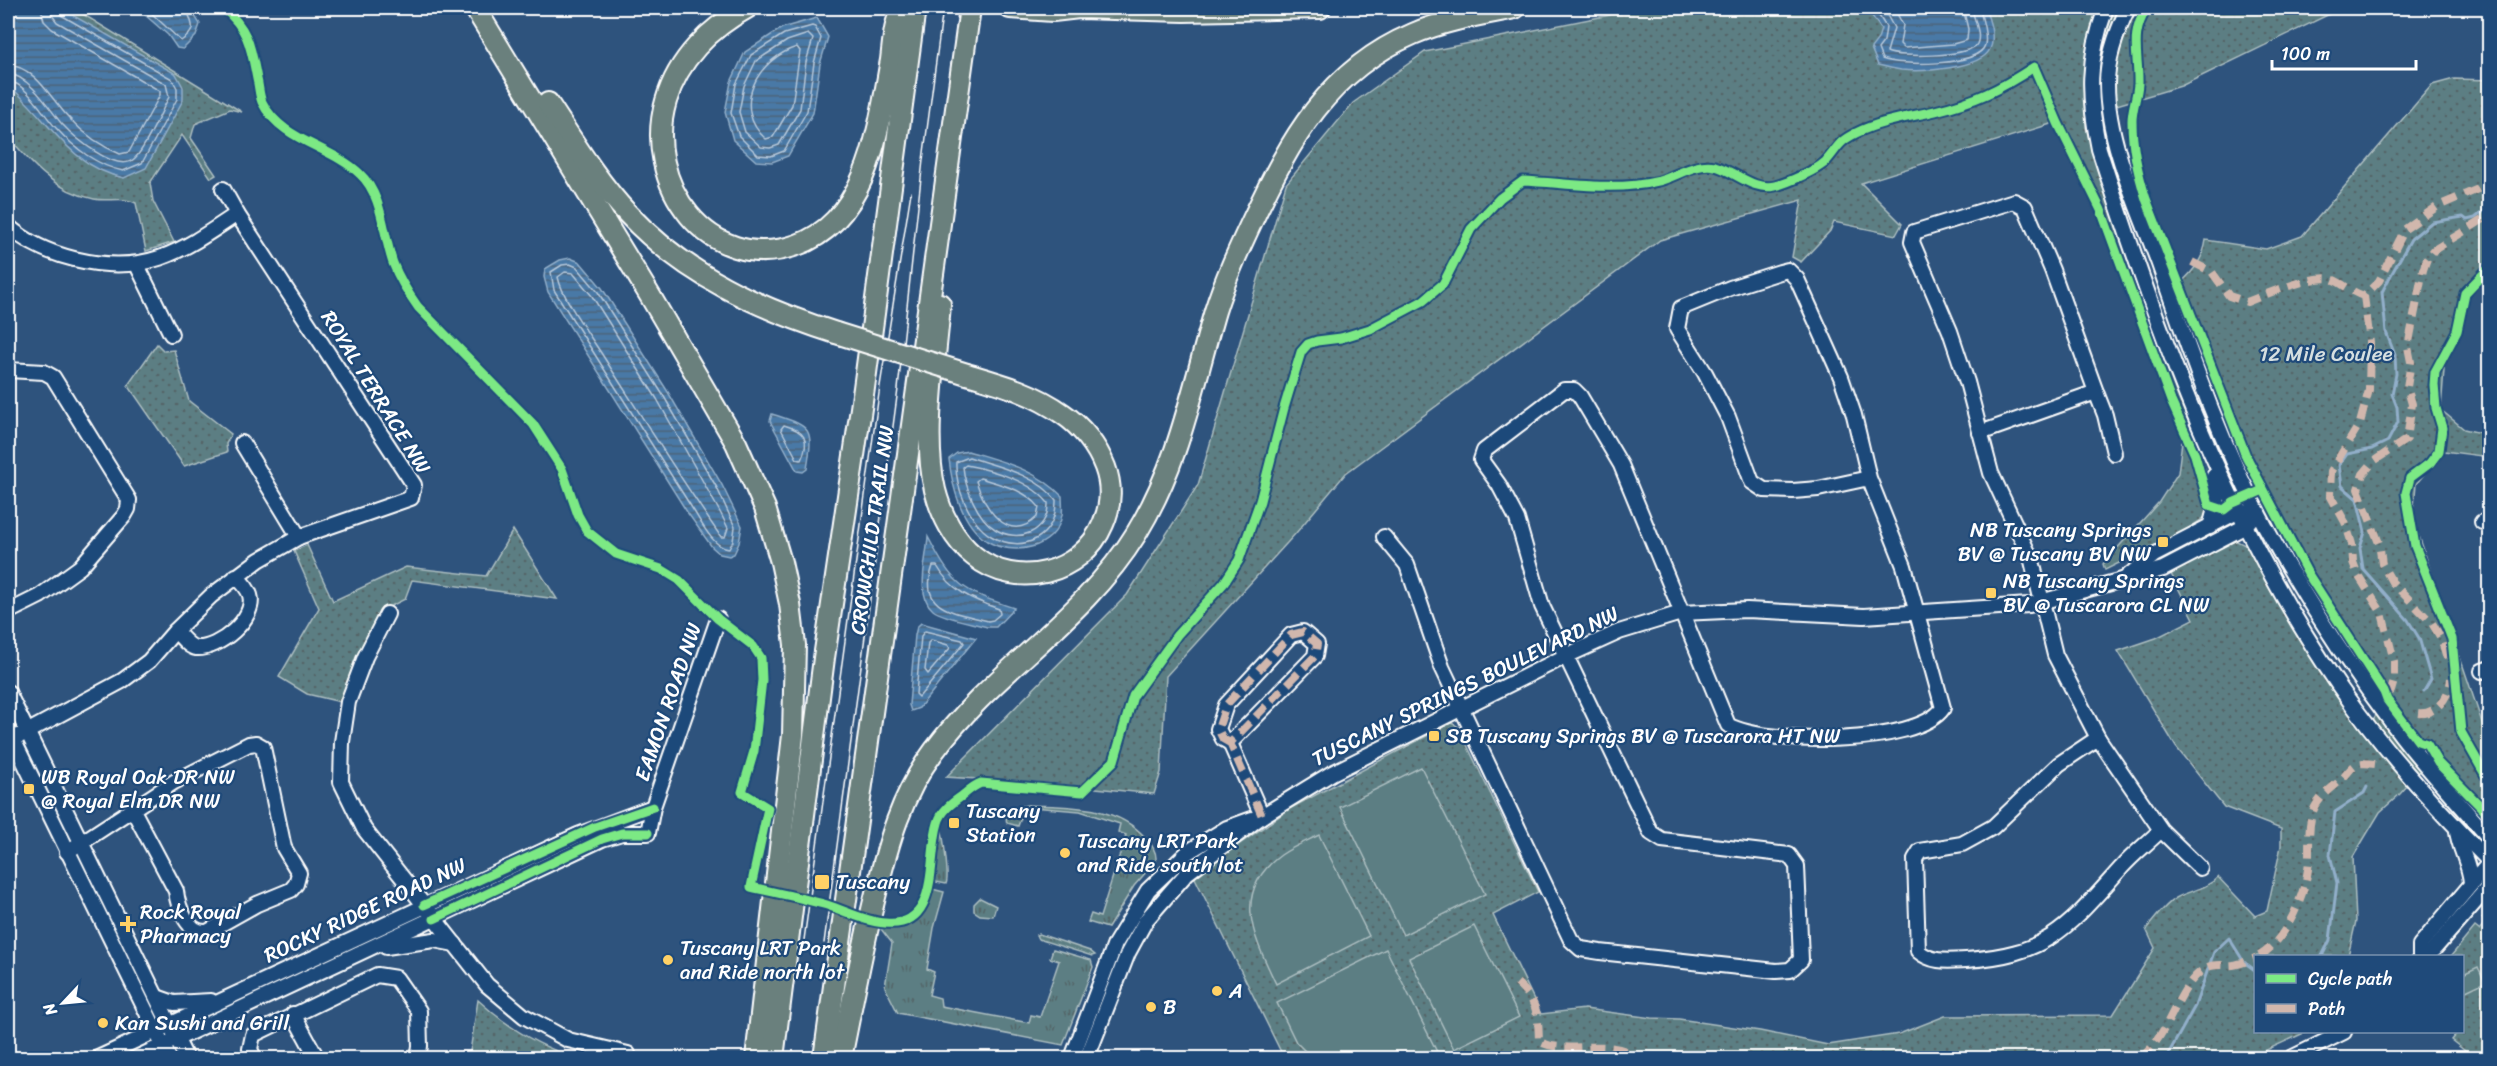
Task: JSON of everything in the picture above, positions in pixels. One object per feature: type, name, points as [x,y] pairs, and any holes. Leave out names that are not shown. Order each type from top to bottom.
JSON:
[{"type":"highway","points":[[475,8],[649,294],[736,443],[765,508],[782,562],[795,645],[794,735],[756,1059]]},
{"type":"highway","points":[[481,8],[596,174],[627,213],[646,232],[686,264],[738,296],[792,318],[836,333],[967,374],[1027,394],[1064,414],[1087,435],[1103,462],[1108,476],[1110,490],[1106,517],[1100,532],[1081,556],[1048,573],[1009,572],[983,562],[973,555],[953,532],[935,489],[930,445],[942,282],[950,218],[946,187]]},
{"type":"highway","points":[[747,8],[730,17],[693,49],[669,92],[662,131],[664,163],[668,179],[682,205],[702,231],[741,248],[770,250],[797,245],[822,232],[850,202],[871,151],[902,39],[903,8]]},
{"type":"highway","name":"CROWCHILD TRAIL NW","points":[[773,1059],[902,39],[915,8]]},
{"type":"highway","name":"CROWCHILD TRAIL NW","points":[[824,1059],[970,8]]},
{"type":"highway","points":[[1010,8],[1053,11],[1078,8],[1194,11],[1320,8]]},
{"type":"highway","points":[[842,1059],[861,951],[896,819],[910,787],[934,749],[1109,574],[1137,533],[1166,478],[1185,427],[1216,308],[1239,248],[1275,172],[1299,129],[1321,102],[1352,72],[1386,48],[1413,34],[1452,21],[1515,8]]},
{"type":"street","points":[[2106,8],[2094,46],[2090,72],[2091,112],[2098,149],[2178,374],[2212,459],[2244,527],[2281,593],[2339,686],[2413,781],[2489,862],[2420,945],[2420,955]]},
{"type":"street","points":[[2128,8],[2118,30],[2107,83],[2117,146],[2211,409],[2258,511],[2326,630],[2401,734],[2490,839]]},
{"type":"street","points":[[8,226],[26,240],[63,256],[106,265],[137,265],[185,249],[237,214],[223,189]]},
{"type":"street","points":[[2114,453],[2105,415],[2056,280],[2025,207],[2014,201],[1914,232],[1912,242],[1950,331],[1991,473],[2032,561],[2060,668],[2098,738],[2161,830],[2200,868]]},
{"type":"street","name":"ROYAL TERRACE NW","points":[[9,737],[27,732],[122,681],[149,661],[175,630],[211,596],[259,560],[299,537],[411,498],[414,485],[237,214]]},
{"type":"street","points":[[137,265],[171,334]]},
{"type":"street","points":[[1383,537],[1407,565],[1442,666],[1571,940],[1581,949],[1776,971],[1790,970],[1801,960],[1797,866],[1789,855],[1662,840],[1652,833],[1542,606],[1530,559],[1516,519],[1499,485],[1481,460],[1484,451],[1564,390],[1574,390],[1606,438],[1624,475],[1728,725],[1739,731],[1803,738],[1855,738],[1893,734],[1937,717],[1943,708],[1918,613],[1904,566],[1869,478],[1857,425],[1841,377],[1797,279],[1788,270],[1730,288],[1681,308],[1677,329],[1705,373],[1728,417],[1752,482],[1764,490],[1793,491],[1818,489],[1869,478]]},
{"type":"street","points":[[8,370],[44,372],[53,377],[129,500],[124,516],[80,567],[40,596],[8,612]]},
{"type":"street","points":[[1980,433],[2096,392]]},
{"type":"street","points":[[243,443],[299,537]]},
{"type":"street","points":[[2210,527],[2218,498],[2212,459]]},
{"type":"street","name":"TUSCANY SPRINGS BOULEVARD NW","points":[[2122,580],[2154,555],[2237,512],[2258,511]]},
{"type":"street","name":"TUSCANY SPRINGS BOULEVARD NW","points":[[1088,1059],[1128,953],[1146,920],[1187,873],[1262,816],[1332,773],[1566,656],[1619,632],[1681,613],[1747,610],[1864,616],[2012,607],[2042,603],[2163,569],[2244,527],[2258,511]]},
{"type":"street","points":[[175,630],[192,647],[196,648],[216,642],[237,630],[245,619],[251,604],[250,594],[236,576]]},
{"type":"street","points":[[387,614],[365,657],[348,702],[342,742],[341,782],[364,829],[488,985],[524,1016],[568,1040],[628,1054],[629,1059]]},
{"type":"street","name":"EAMON ROAD NW","points":[[648,833],[653,807],[718,619]]},
{"type":"street","points":[[1230,743],[1315,656],[1317,644],[1311,637],[1303,632],[1291,635],[1226,705],[1218,729],[1223,739],[1230,743],[1262,816]]},
{"type":"street","points":[[8,692],[158,997],[186,1059]]},
{"type":"street","points":[[9,737],[166,1052]]},
{"type":"street","points":[[2098,738],[2059,765],[1993,827],[1962,843],[1920,851],[1916,859],[1918,951],[1928,959],[1975,960],[2006,956],[2041,944],[2073,921],[2124,865],[2161,830]]},
{"type":"street","points":[[68,852],[174,782],[249,744],[256,743],[263,747],[284,848],[299,873],[296,884],[291,890],[257,904],[207,932],[199,933],[190,928],[177,901],[176,891],[133,810]]},
{"type":"street","name":"ROCKY RIDGE ROAD NW","points":[[98,1059],[423,905],[571,838],[653,807]]},
{"type":"street","name":"TUSCANY SPRINGS BOULEVARD NW","points":[[1072,1059],[1116,944],[1148,890],[1176,861],[1201,843],[1227,828],[1262,816]]},
{"type":"street","points":[[2457,829],[2458,840],[2469,866],[2471,883]]},
{"type":"street","name":"ROCKY RIDGE ROAD NW","points":[[136,1059],[166,1052],[177,1039],[602,839],[622,833],[648,833]]},
{"type":"street","points":[[571,838],[578,851]]},
{"type":"street","points":[[2430,955],[2490,885]]},
{"type":"street","points":[[102,923],[117,917]]},
{"type":"street","points":[[368,950],[434,940],[454,944]]},
{"type":"street","points":[[254,1059],[250,1049],[253,1035],[377,975],[396,978],[419,1011],[418,1059]]},
{"type":"street","points":[[158,997],[174,1003],[220,1000]]},
{"type":"street","points":[[293,1014],[317,1059]]},
{"type":"street","points":[[2291,1059],[2342,1033]]},
{"type":"green space","points":[[8,8],[73,8],[242,112],[230,109],[195,124],[191,138],[216,175],[211,178],[182,135],[150,183],[153,201],[174,242],[146,251],[136,203],[126,200],[94,199],[67,190],[35,167],[8,136]]},
{"type":"green space","points":[[1645,8],[2342,8],[2181,86],[2086,114],[2086,128],[2098,170],[2205,469],[2211,499],[2208,515],[2186,530],[2105,570],[2103,564],[2159,502],[2178,473],[2183,433],[2104,226],[2054,123],[1861,183],[1902,224],[1896,235],[1834,222],[1830,231],[1801,262],[1792,257],[1802,200],[1660,240],[1346,473],[1296,533],[1166,676],[1161,772],[1154,794],[1046,783],[946,777],[1127,595],[1198,485],[1286,184],[1353,103],[1425,52]]},
{"type":"green space","name":"12 Mile Coulee","points":[[2454,79],[2489,80],[2489,276],[2467,294],[2461,332],[2445,356],[2441,410],[2464,429],[2489,435],[2489,457],[2444,451],[2416,484],[2413,518],[2489,743],[2489,823],[2431,759],[2400,794],[2380,812],[2353,857],[2356,921],[2348,955],[2254,955],[2254,1033],[2304,1033],[2249,1058],[1284,1058],[1194,876],[1291,808],[1451,723],[1462,732],[1538,892],[1493,915],[1541,1014],[1585,1009],[1652,1018],[1679,1019],[1760,1031],[1828,1045],[1899,1034],[1945,1016],[2113,1015],[2155,948],[2146,929],[2172,901],[2181,895],[2204,887],[2218,877],[2255,916],[2267,911],[2281,846],[2281,829],[2224,807],[2176,747],[2118,651],[2156,638],[2194,619],[2169,570],[2233,539],[2249,547],[2367,731],[2384,700],[2298,567],[2260,498],[2227,426],[2174,289],[2195,268],[2206,240],[2266,249],[2302,236],[2432,85]]},
{"type":"green space","points":[[157,344],[164,351],[174,350],[189,401],[231,434],[226,444],[227,452],[184,466],[128,385]]},
{"type":"green space","points":[[513,530],[557,599],[412,580],[405,599],[379,612],[341,702],[307,694],[279,677],[319,608],[294,551],[307,545],[333,601],[406,567],[486,576]]},
{"type":"green space","points":[[1421,767],[1485,894],[1403,935],[1340,807]]},
{"type":"green space","points":[[1028,805],[1075,807],[1106,813],[1133,826],[1151,845],[1156,854],[1156,861],[1134,886],[1108,928],[1088,922],[1091,914],[1100,917],[1126,835],[1118,832],[1120,824],[1080,811],[1032,807],[1031,816],[1022,815],[1018,826],[1007,823],[1009,813],[1016,808]]},
{"type":"green space","points":[[939,825],[941,825],[946,856],[946,884],[931,881]]},
{"type":"green space","points":[[1319,835],[1369,936],[1276,984],[1254,933],[1251,900],[1256,885],[1265,870],[1281,855]]},
{"type":"green space","points":[[932,889],[944,892],[934,928],[927,969],[934,972],[929,995],[940,998],[941,1006],[1029,1023],[1031,1015],[1040,1017],[1059,961],[1050,958],[1053,949],[1091,960],[1093,967],[1063,1045],[898,1013],[885,987],[892,943],[881,929],[914,920],[922,911]]},
{"type":"green space","points":[[980,898],[996,906],[993,916],[980,915],[974,911],[974,904]]},
{"type":"green space","points":[[2489,909],[2489,1058],[2474,1058],[2451,1040],[2457,1033],[2464,1033],[2464,955],[2452,955],[2475,927],[2479,930],[2486,922],[2482,918]]},
{"type":"green space","points":[[1474,926],[1519,1017],[1454,1049],[1409,958]]},
{"type":"green space","points":[[1039,934],[1090,951],[1095,955],[1038,939],[1036,935]]},
{"type":"green space","points":[[1386,949],[1440,1058],[1312,1058],[1296,1042],[1277,1003]]},
{"type":"green space","points":[[2478,967],[2485,982],[2464,992],[2464,974]]},
{"type":"green space","points":[[478,1000],[524,1035],[577,1058],[469,1058]]},
{"type":"water","points":[[8,8],[60,8],[176,74],[183,87],[183,100],[146,168],[124,178],[88,163],[60,139],[8,85]]},
{"type":"water","points":[[137,8],[190,8],[200,24],[196,36],[183,49],[177,48],[168,35]]},
{"type":"water","points":[[1836,8],[1985,8],[1991,28],[1992,45],[1984,56],[1975,61],[1950,68],[1901,70],[1878,65],[1871,48],[1878,39],[1881,29],[1872,16]]},
{"type":"water","points":[[817,18],[828,37],[820,64],[813,113],[788,156],[772,162],[756,161],[733,140],[725,112],[731,82],[745,52],[782,28]]},
{"type":"water","points":[[570,258],[580,262],[602,288],[668,392],[722,485],[742,526],[734,554],[729,556],[720,554],[712,547],[687,512],[548,292],[544,277],[545,269],[560,260]]},
{"type":"water","points":[[772,414],[795,422],[807,430],[810,444],[809,455],[807,469],[803,472],[797,471],[770,421]]},
{"type":"water","points":[[968,451],[1030,473],[1062,496],[1062,515],[1058,527],[1051,536],[1032,547],[1021,549],[997,546],[978,534],[960,505],[949,459],[957,453]]},
{"type":"water","points":[[928,537],[945,567],[961,584],[970,591],[1014,608],[996,627],[959,620],[933,610],[924,595],[923,586]]},
{"type":"water","points":[[921,623],[976,638],[919,708],[911,711],[909,705],[915,635]]},
{"type":"waterway","points":[[2424,691],[2431,679],[2419,638],[2408,620],[2363,569],[2360,548],[2365,532],[2357,499],[2342,486],[2339,465],[2347,454],[2372,449],[2388,441],[2398,422],[2397,407],[2392,394],[2396,374],[2395,355],[2386,332],[2382,292],[2411,239],[2432,222],[2463,217],[2467,220],[2475,218],[2490,206]]},
{"type":"waterway","points":[[2322,955],[2330,940],[2337,883],[2330,855],[2335,812],[2364,793],[2367,787]]},
{"type":"waterway","points":[[2166,1058],[2195,1006],[2214,952],[2229,938],[2244,962],[2254,970]]},
{"type":"tram line","points":[[824,943],[898,389],[923,160],[943,8]]},
{"type":"tram line","points":[[804,940],[880,386],[911,192]]},
{"type":"marked path","points":[[2384,692],[2391,691],[2394,681],[2394,661],[2382,613],[2358,575],[2345,522],[2330,495],[2331,471],[2360,423],[2369,390],[2370,342],[2364,296],[2379,281],[2405,229],[2438,206],[2490,184]]},
{"type":"marked path","points":[[2447,658],[2441,638],[2432,623],[2392,582],[2382,564],[2379,543],[2358,489],[2363,474],[2374,461],[2407,439],[2412,404],[2407,387],[2411,362],[2408,347],[2427,259],[2434,250],[2490,215]]},
{"type":"marked path","points":[[2192,262],[2212,272],[2229,296],[2247,302],[2289,286],[2323,278],[2331,279],[2364,296]]},
{"type":"marked path","points":[[1230,743],[1223,739],[1218,729],[1226,705],[1291,635],[1303,632],[1317,644],[1315,656],[1230,743],[1262,816]]},
{"type":"marked path","points":[[2418,713],[2437,708],[2445,698],[2451,678]]},
{"type":"marked path","points":[[2260,955],[2276,942],[2283,932],[2301,897],[2308,867],[2310,823],[2317,803],[2354,766],[2362,763],[2375,764]]},
{"type":"marked path","points":[[2140,1058],[2159,1037],[2180,998],[2196,976],[2209,966],[2236,964],[2254,959]]},
{"type":"marked path","points":[[1517,983],[1529,996],[1536,1009],[1539,1041],[1562,1047],[1615,1048],[1627,1051],[1638,1058]]},
{"type":"marked path","points":[[2051,1058],[2071,1056],[2080,1058]]},
{"type":"cycle path","points":[[223,8],[244,32],[253,58],[261,99],[270,115],[294,135],[348,164],[368,183],[378,204],[393,263],[407,291],[418,307],[533,424],[562,469],[578,515],[587,531],[616,554],[661,569],[679,580],[718,619],[753,646],[761,658],[762,680],[754,751],[742,792],[768,808],[751,887],[827,905],[871,921],[903,922],[915,915],[923,903],[928,888],[939,819],[947,808],[973,787],[981,783],[1082,792],[1114,761],[1133,696],[1177,635],[1224,583],[1239,560],[1260,501],[1301,352],[1308,344],[1341,338],[1370,329],[1423,301],[1443,284],[1471,229],[1500,198],[1523,181],[1625,186],[1659,181],[1708,165],[1722,168],[1759,186],[1775,186],[1795,179],[1823,164],[1842,142],[1856,133],[1885,122],[1975,99],[2034,67],[2058,123],[2101,210],[2171,401],[2195,455],[2209,505],[2224,510],[2233,503],[2263,490]]},
{"type":"cycle path","points":[[2147,8],[2138,27],[2136,45],[2138,84],[2132,121],[2138,170],[2146,199],[2246,456],[2308,574],[2387,700],[2418,741],[2427,744],[2438,763],[2490,816]]},
{"type":"cycle path","points":[[2490,267],[2465,293],[2457,331],[2435,372],[2436,408],[2442,428],[2439,451],[2430,463],[2410,478],[2406,493],[2415,546],[2452,639],[2461,732],[2490,783]]},
{"type":"cycle path","points":[[424,905],[595,827],[653,807]]},
{"type":"cycle path","points":[[434,919],[602,839],[622,833],[648,833]]},
{"type":"place","name":"NB Tuscany Springs BV @ Tuscany BV NW","points":[[2163,542]]},
{"type":"place","name":"NB Tuscany Springs BV @ Tuscarora CL NW","points":[[1991,593]]},
{"type":"place","name":"SB Tuscany Springs BV @ Tuscarora HT NW","points":[[1434,736]]},
{"type":"place","name":"WB Royal Oak DR NW @ Royal Elm DR NW","points":[[29,789]]},
{"type":"place","name":"Tuscany Station","points":[[954,823]]},
{"type":"place","name":"Tuscany LRT Park and Ride south lot","points":[[1065,853]]},
{"type":"place","name":"Tuscany","points":[[822,882]]},
{"type":"place","name":"Rock Royal Pharmacy","points":[[128,924]]},
{"type":"place","name":"Tuscany LRT Park and Ride north lot","points":[[668,960]]},
{"type":"place","name":"A","points":[[1217,991]]},
{"type":"place","name":"B","points":[[1151,1007]]},
{"type":"place","name":"Kan Sushi and Grill","points":[[103,1023]]}]
